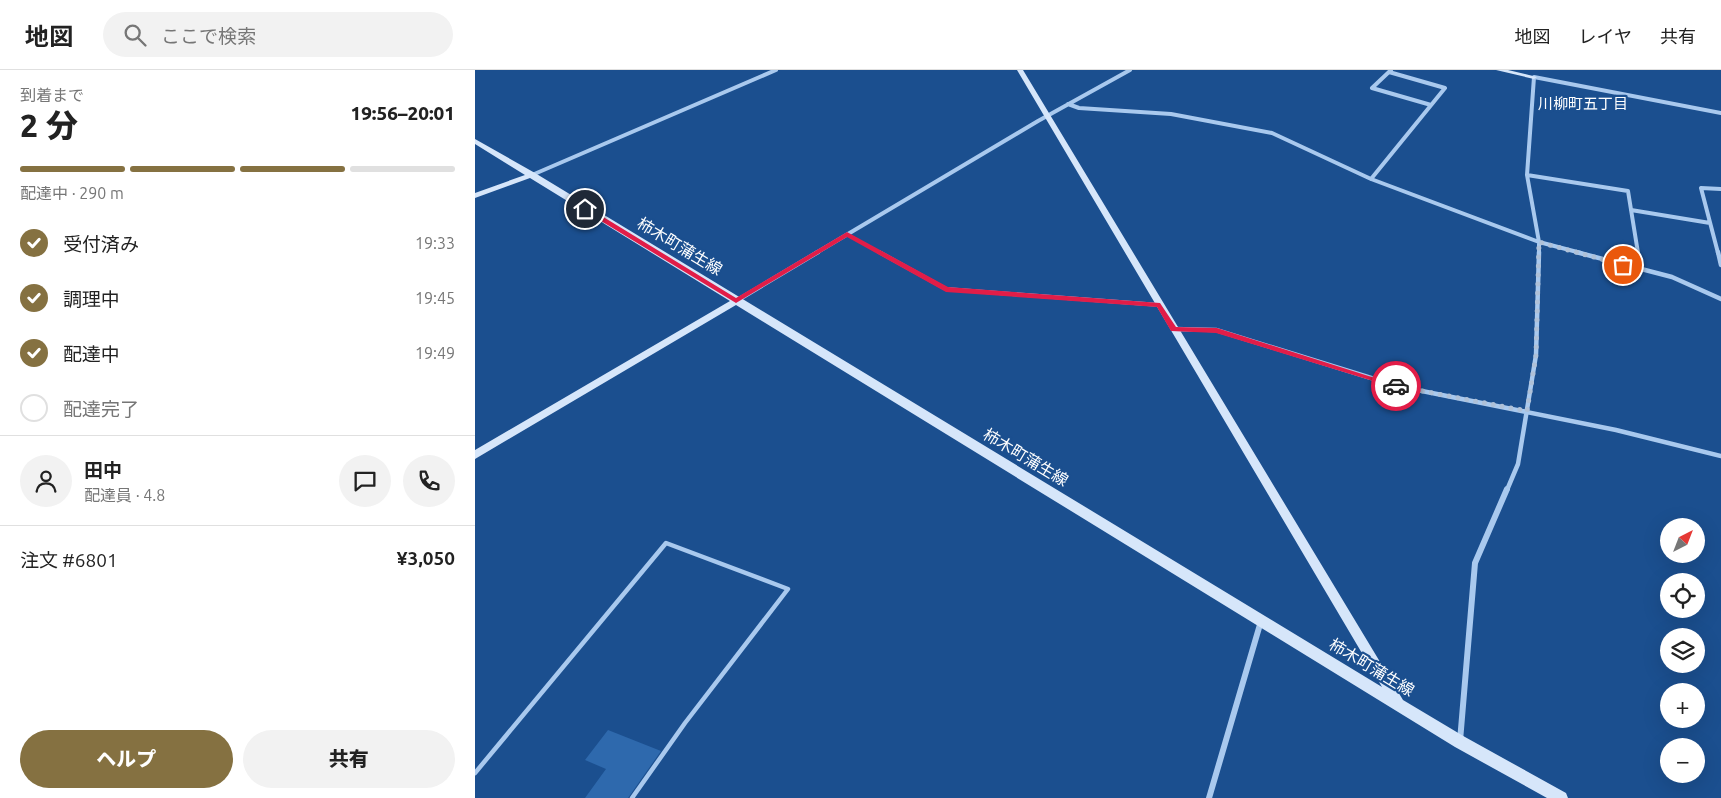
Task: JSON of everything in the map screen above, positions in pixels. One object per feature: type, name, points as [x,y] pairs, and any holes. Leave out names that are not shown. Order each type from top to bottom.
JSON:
[{"type":"street","points":[[475,196],[532,175],[776,70]]},
{"type":"street","points":[[1020,70],[1173,329],[1399,704]]},
{"type":"street","points":[[475,455],[1048,115],[1130,70]]},
{"type":"street","points":[[1499,70],[1721,113]]},
{"type":"street","points":[[1371,179],[1445,88],[1390,71],[1372,88],[1431,105]]},
{"type":"street","points":[[1460,742],[1475,563],[1518,464],[1536,355],[1539,242],[1527,175],[1534,77]]},
{"type":"street","points":[[1068,104],[1079,108],[1171,114],[1272,133],[1371,179],[1539,242],[1672,277],[1721,299]]},
{"type":"street","name":"柿木町蒲生線","points":[[475,140],[1460,742],[1561,798]]},
{"type":"street","points":[[1527,175],[1628,191],[1640,269]]},
{"type":"street","points":[[1721,189],[1701,188],[1710,223],[1719,247],[1721,265]]},
{"type":"street","points":[[1631,210],[1710,223]]},
{"type":"street","points":[[1173,329],[1217,330],[1397,386],[1527,411],[1721,456]]},
{"type":"street","points":[[1209,798],[1261,620]]},
{"type":"lane","points":[[847,234],[946,289],[1160,305]]},
{"type":"lane","points":[[475,773],[666,543],[788,589],[685,723],[632,798]]},
{"type":"shaded area","points":[[608,730],[661,751],[628,798],[585,798],[606,769],[585,760]]},
{"type":"way so far","points":[[1396,386],[1527,411],[1536,355],[1539,242],[1623,265]]},
{"type":"district","name":"川柳町五丁目","points":[[1583,104]]},
{"type":"route","points":[[585,209],[736,301],[847,234],[946,289],[1160,305],[1173,329],[1217,330],[1396,386]]}]
